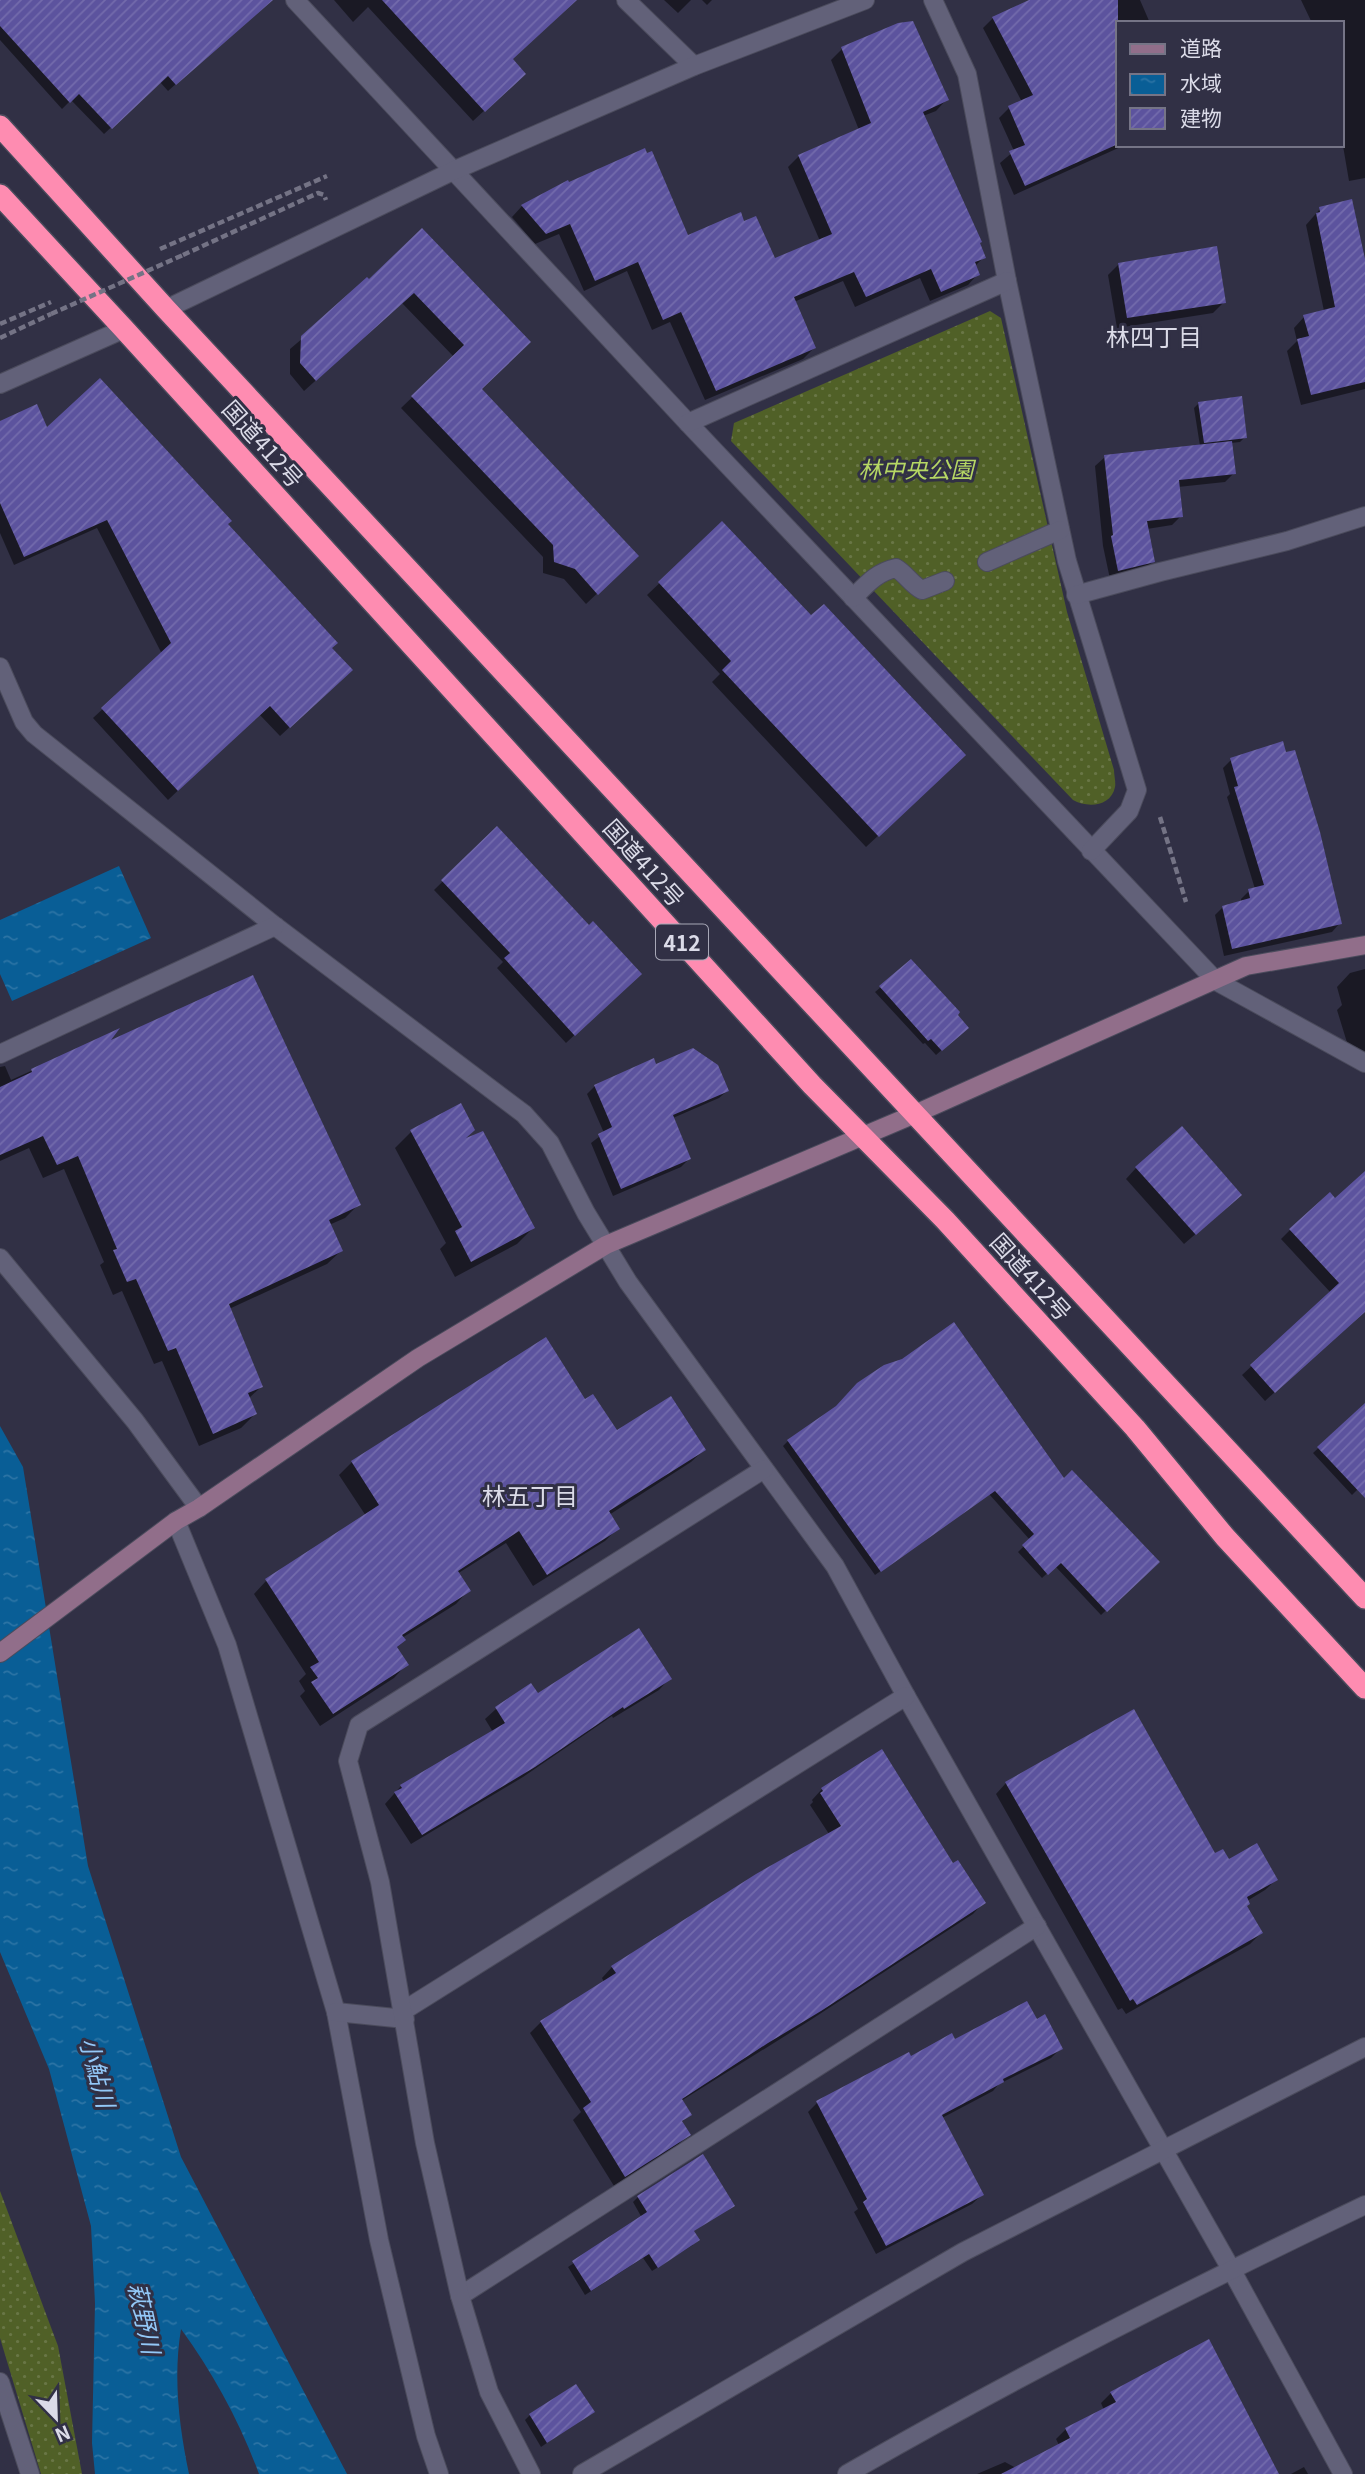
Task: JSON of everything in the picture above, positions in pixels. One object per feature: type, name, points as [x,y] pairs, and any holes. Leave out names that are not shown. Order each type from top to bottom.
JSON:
[{"type":"highway","name":"国道412号","points":[[0,125],[166,309],[1365,1598]]},
{"type":"highway","name":"国道412号","points":[[0,195],[812,1085],[963,1240],[1135,1428],[1225,1537],[1365,1688]]},
{"type":"street","points":[[295,0],[688,423],[1216,981],[1365,1063]]},
{"type":"street","points":[[626,0],[694,66]]},
{"type":"street","points":[[166,309],[455,170],[694,66],[865,0]]},
{"type":"street","points":[[933,0],[967,74],[1007,281],[1060,530],[1076,595],[1137,790],[1129,811],[1091,851]]},
{"type":"street","points":[[688,423],[1007,281]]},
{"type":"street","points":[[0,384],[124,329]]},
{"type":"street","points":[[1076,595],[1287,541],[1365,516]]},
{"type":"street","points":[[987,562],[1060,530]]},
{"type":"street","points":[[853,598],[873,578],[886,570],[896,568],[922,590],[945,581]]},
{"type":"street","points":[[0,667],[24,722],[34,734],[275,926],[524,1114],[550,1143],[628,1282],[835,1566],[1231,2269],[1343,2474]]},
{"type":"street","points":[[0,1054],[275,926]]},
{"type":"street","points":[[0,1653],[176,1521],[418,1358],[606,1245],[915,1114],[1246,966],[1365,945]]},
{"type":"street","points":[[0,1258],[135,1421],[199,1508]]},
{"type":"street","points":[[531,2474],[489,2392],[460,2296],[425,2143],[380,1882],[348,1761],[359,1725],[764,1469]]},
{"type":"street","points":[[176,1521],[227,1645],[336,2012],[379,2240],[426,2436],[439,2474]]},
{"type":"street","points":[[336,2012],[404,2015],[906,1696]]},
{"type":"street","points":[[460,2296],[1037,1926]]},
{"type":"street","points":[[582,2474],[963,2252],[1365,2047]]},
{"type":"street","points":[[847,2474],[932,2425],[1231,2269],[1365,2205]]},
{"type":"street","points":[[0,2382],[30,2474]]},
{"type":"path","points":[[160,249],[327,176]]},
{"type":"path","points":[[0,338],[318,193],[324,195]]},
{"type":"path","points":[[246,212],[250,224]]},
{"type":"path","points":[[0,324],[51,302]]},
{"type":"path","points":[[1137,790],[1158,811],[1187,905]]},
{"type":"green space","name":"林中央公園","points":[[990,311],[1001,318],[1067,612],[1114,770],[1113,794],[1098,804],[1073,800],[731,441],[734,423]]},
{"type":"green space","points":[[0,2191],[58,2346],[82,2474],[41,2474],[0,2338]]},
{"type":"water","points":[[119,866],[151,938],[12,1001],[0,974],[0,920]]},
{"type":"water","points":[[0,1426],[23,1467],[88,1866],[181,2157],[347,2474],[259,2474],[225,2398],[181,2329],[177,2365],[178,2402],[189,2474],[95,2474],[92,2443],[95,2303],[91,2226],[49,2069],[0,1952]]},
{"type":"building","points":[[0,0],[273,0],[176,85],[168,76],[112,129],[79,94],[70,103],[0,26]]},
{"type":"building","points":[[382,0],[577,0],[513,59],[526,74],[485,112]]},
{"type":"building","points":[[1029,0],[1118,0],[1116,145],[1025,186],[1009,151],[1025,145],[1008,106],[1033,95],[992,17]]},
{"type":"building","points":[[913,21],[949,100],[923,112],[982,242],[980,243],[986,258],[975,262],[980,275],[941,292],[931,269],[866,297],[854,272],[794,297],[816,348],[716,391],[681,312],[663,320],[638,262],[595,281],[570,224],[546,234],[521,205],[568,180],[569,182],[645,148],[647,153],[652,151],[688,235],[741,212],[744,221],[756,216],[775,258],[832,234],[798,155],[871,123],[841,47],[898,23]]},
{"type":"building","points":[[1352,199],[1365,259],[1365,382],[1311,395],[1297,339],[1309,336],[1303,315],[1335,307],[1316,213],[1320,212],[1319,207]]},
{"type":"building","points":[[422,228],[531,342],[482,389],[639,556],[598,595],[575,569],[554,562],[553,545],[411,396],[464,345],[414,293],[316,381],[300,363],[301,336],[367,277],[369,279]]},
{"type":"building","points":[[1217,246],[1226,303],[1127,318],[1118,263]]},
{"type":"building","points":[[100,378],[232,521],[228,524],[338,643],[332,648],[353,670],[290,728],[270,706],[178,791],[101,708],[171,643],[107,520],[24,557],[0,503],[0,421],[37,404],[47,427]]},
{"type":"building","points":[[1242,396],[1247,438],[1204,443],[1198,402]]},
{"type":"building","points":[[1232,441],[1236,474],[1179,480],[1183,517],[1147,521],[1155,562],[1118,571],[1111,536],[1104,455]]},
{"type":"building","points":[[722,521],[811,615],[824,604],[966,755],[879,837],[722,670],[731,661],[658,582]]},
{"type":"building","points":[[1283,741],[1286,752],[1295,750],[1320,832],[1342,924],[1232,949],[1222,906],[1250,898],[1248,889],[1264,885],[1234,787],[1238,786],[1230,758]]},
{"type":"building","points":[[497,826],[589,925],[593,921],[642,974],[575,1036],[504,958],[510,953],[441,880]]},
{"type":"building","points":[[911,959],[960,1012],[958,1015],[969,1028],[942,1051],[931,1039],[928,1041],[879,986]]},
{"type":"building","points":[[253,975],[361,1205],[329,1220],[343,1251],[229,1304],[263,1387],[248,1393],[257,1414],[213,1434],[176,1348],[168,1351],[136,1279],[127,1282],[113,1250],[117,1249],[78,1156],[57,1165],[43,1136],[0,1155],[0,1087],[32,1072],[31,1069],[120,1028],[111,1040]]},
{"type":"building","points":[[693,1048],[718,1065],[729,1091],[673,1115],[691,1159],[621,1189],[598,1134],[612,1127],[594,1085],[654,1058],[656,1064]]},
{"type":"building","points":[[461,1103],[475,1130],[466,1138],[483,1131],[535,1228],[471,1262],[455,1231],[462,1227],[410,1130]]},
{"type":"building","points":[[1182,1126],[1242,1195],[1196,1235],[1135,1167]]},
{"type":"building","points":[[1365,1171],[1365,1312],[1275,1393],[1250,1365],[1339,1283],[1289,1229],[1330,1192],[1335,1198]]},
{"type":"building","points":[[954,1322],[1064,1478],[1072,1470],[1160,1562],[1107,1612],[1061,1563],[1048,1575],[1022,1545],[1034,1534],[995,1491],[881,1572],[787,1440],[836,1406],[857,1383],[884,1365],[902,1359]]},
{"type":"building","points":[[546,1337],[585,1399],[593,1394],[617,1430],[671,1396],[706,1450],[609,1511],[620,1529],[547,1575],[519,1531],[458,1571],[471,1591],[402,1635],[406,1640],[397,1647],[409,1665],[333,1714],[311,1682],[318,1678],[310,1667],[319,1662],[265,1579],[379,1505],[351,1461]]},
{"type":"building","points":[[1365,1403],[1365,1498],[1317,1447]]},
{"type":"building","points":[[639,1628],[672,1679],[624,1709],[623,1707],[535,1767],[422,1835],[394,1792],[402,1788],[400,1785],[505,1723],[495,1707],[531,1683],[538,1693]]},
{"type":"building","points":[[1134,1709],[1215,1853],[1223,1849],[1229,1859],[1257,1843],[1278,1880],[1247,1897],[1250,1904],[1247,1906],[1263,1933],[1137,2005],[1133,1999],[1130,2001],[1005,1782]]},
{"type":"building","points":[[882,1749],[953,1863],[958,1860],[986,1903],[682,2099],[692,2115],[682,2121],[691,2135],[625,2177],[583,2108],[591,2102],[540,2021],[616,1973],[611,1966],[756,1874],[841,1826],[820,1793],[823,1791],[821,1788]]},
{"type":"building","points":[[1027,2001],[1037,2019],[1045,2014],[1063,2049],[1003,2079],[1004,2082],[942,2115],[984,2195],[886,2246],[863,2202],[867,2199],[816,2101],[909,2052],[911,2056],[952,2033],[955,2039]]},
{"type":"building","points":[[703,2154],[735,2206],[694,2231],[700,2240],[658,2268],[649,2254],[591,2291],[572,2261],[647,2212],[637,2196]]},
{"type":"building","points":[[1209,2339],[1279,2474],[1001,2474],[1070,2438],[1065,2428],[1116,2402],[1110,2392]]},
{"type":"building","points":[[576,2384],[595,2412],[547,2443],[529,2414]]},
{"type":"district","name":"林四丁目","points":[[1154,335]]},
{"type":"district","name":"林五丁目","points":[[530,1494]]},
{"type":"water label","name":"小鮎川","points":[[99,2072]]},
{"type":"water label","name":"萩野川","points":[[146,2318]]}]
